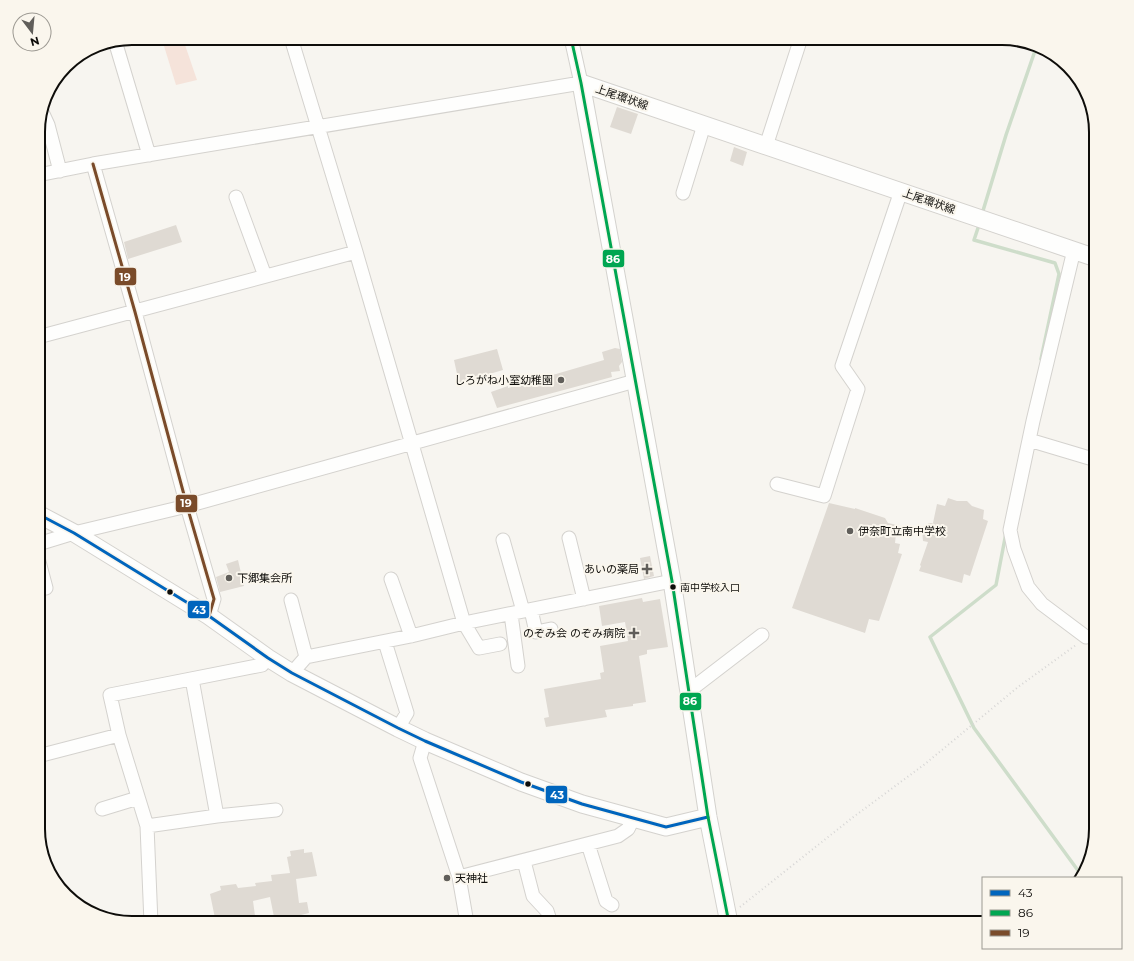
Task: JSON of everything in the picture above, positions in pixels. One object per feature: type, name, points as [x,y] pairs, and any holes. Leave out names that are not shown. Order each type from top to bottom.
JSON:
[{"type":"main road","name":"上尾環状線","points":[[727,916],[708,817],[672,581],[581,83],[1084,254]]},
{"type":"main road","points":[[45,518],[209,616],[268,658],[292,673],[425,741],[528,784],[582,804],[666,827],[708,817]]},
{"type":"street","points":[[293,45],[356,252],[464,623],[479,648],[500,644]]},
{"type":"street","points":[[45,174],[93,164],[581,83],[573,45]]},
{"type":"street","points":[[766,146],[799,45]]},
{"type":"street","points":[[117,47],[150,155]]},
{"type":"street","points":[[46,121],[60,171]]},
{"type":"street","points":[[683,193],[704,125]]},
{"type":"street","points":[[93,164],[214,600],[209,616]]},
{"type":"street","points":[[777,484],[824,496],[858,389],[842,366],[901,191]]},
{"type":"street","points":[[236,197],[265,276]]},
{"type":"street","points":[[45,335],[356,252]]},
{"type":"street","points":[[1084,254],[1029,440],[1010,530],[1014,549],[1028,587],[1042,604],[1086,637]]},
{"type":"street","points":[[45,542],[187,506],[635,381]]},
{"type":"street","points":[[1029,440],[1089,458]]},
{"type":"street","points":[[569,538],[584,599]]},
{"type":"street","points":[[503,540],[522,612],[518,666]]},
{"type":"street","points":[[391,579],[411,636]]},
{"type":"street","points":[[292,673],[306,657],[385,642],[464,623],[672,581]]},
{"type":"street","points":[[291,600],[306,657]]},
{"type":"street","points":[[522,612],[536,632],[551,629]]},
{"type":"street","points":[[689,691],[762,635]]},
{"type":"street","points":[[385,642],[407,713],[398,728]]},
{"type":"street","points":[[151,916],[146,826],[119,736],[110,695],[262,665],[268,658]]},
{"type":"street","points":[[192,679],[217,816]]},
{"type":"street","points":[[45,754],[119,736]]},
{"type":"street","points":[[425,741],[420,758],[459,877],[466,916]]},
{"type":"street","points":[[102,809],[138,798]]},
{"type":"street","points":[[146,826],[217,816],[276,810]]},
{"type":"street","points":[[459,877],[618,836],[628,829],[634,817]]},
{"type":"street","points":[[588,844],[606,901],[612,905]]},
{"type":"street","points":[[524,861],[533,896],[547,911],[548,916]]},
{"type":"path","points":[[1084,254],[1089,241]]},
{"type":"path","points":[[733,916],[852,818],[925,764],[1018,687],[1086,637]]},
{"type":"shaded area","points":[[185,45],[197,80],[176,85],[164,46]]},
{"type":"building","points":[[617,107],[638,114],[631,134],[610,127]]},
{"type":"building","points":[[734,147],[747,152],[743,166],[730,161]]},
{"type":"building","points":[[176,225],[182,242],[128,259],[124,242]]},
{"type":"building","points":[[615,348],[620,349],[622,362],[619,366],[620,371],[611,372],[612,377],[497,408],[491,392],[604,360],[602,352]]},
{"type":"building","points":[[497,349],[503,370],[459,383],[454,360]]},
{"type":"building","points":[[948,498],[957,501],[967,501],[972,506],[984,510],[983,519],[988,521],[970,576],[964,574],[962,583],[919,571],[928,542],[923,541],[922,529],[929,523],[933,523],[937,504],[945,506]]},
{"type":"building","points":[[829,503],[855,508],[885,518],[888,523],[897,525],[895,543],[900,544],[898,553],[902,554],[879,621],[869,619],[865,633],[792,608]]},
{"type":"building","points":[[650,556],[654,576],[644,579],[640,558]]},
{"type":"building","points":[[238,560],[244,586],[220,592],[216,577],[229,572],[226,564]]},
{"type":"building","points":[[642,598],[643,602],[660,599],[668,647],[647,650],[647,654],[639,656],[646,702],[633,704],[633,706],[605,710],[607,717],[546,727],[544,718],[549,717],[544,689],[601,679],[600,673],[604,672],[600,646],[628,641],[625,622],[602,626],[599,606]]},
{"type":"building","points":[[304,849],[304,853],[312,852],[317,876],[296,879],[299,903],[307,902],[309,913],[297,916],[274,916],[270,897],[253,901],[255,916],[215,916],[210,894],[221,890],[220,886],[236,884],[238,888],[256,886],[255,883],[272,881],[271,875],[290,873],[287,857],[291,856],[290,851]]},
{"type":"waterway","points":[[982,214],[1006,135],[1035,52]]},
{"type":"waterway","points":[[980,222],[974,240],[1055,263],[1059,274],[1041,359]]},
{"type":"waterway","points":[[1006,533],[996,585],[930,637],[974,728],[1078,870]]},
{"type":"transit line","name":"86","points":[[573,45],[581,83],[672,581],[708,817],[728,916]]},
{"type":"transit line","name":"19","points":[[93,164],[214,599],[209,616]]},
{"type":"transit line","name":"43","points":[[45,518],[74,533],[209,616],[268,658],[292,673],[425,741],[521,782],[582,804],[666,827],[708,817]]},
{"type":"place","name":"しろがね小室幼稚園","points":[[561,380]]},
{"type":"place","name":"伊奈町立南中学校","points":[[850,531]]},
{"type":"place","name":"あいの薬局","points":[[647,569]]},
{"type":"place","name":"下郷集会所","points":[[229,578]]},
{"type":"place","name":"南中学校入口","points":[[673,587]]},
{"type":"place","name":"のぞみ会 のぞみ病院","points":[[634,633]]},
{"type":"place","name":"天神社","points":[[447,878]]}]
